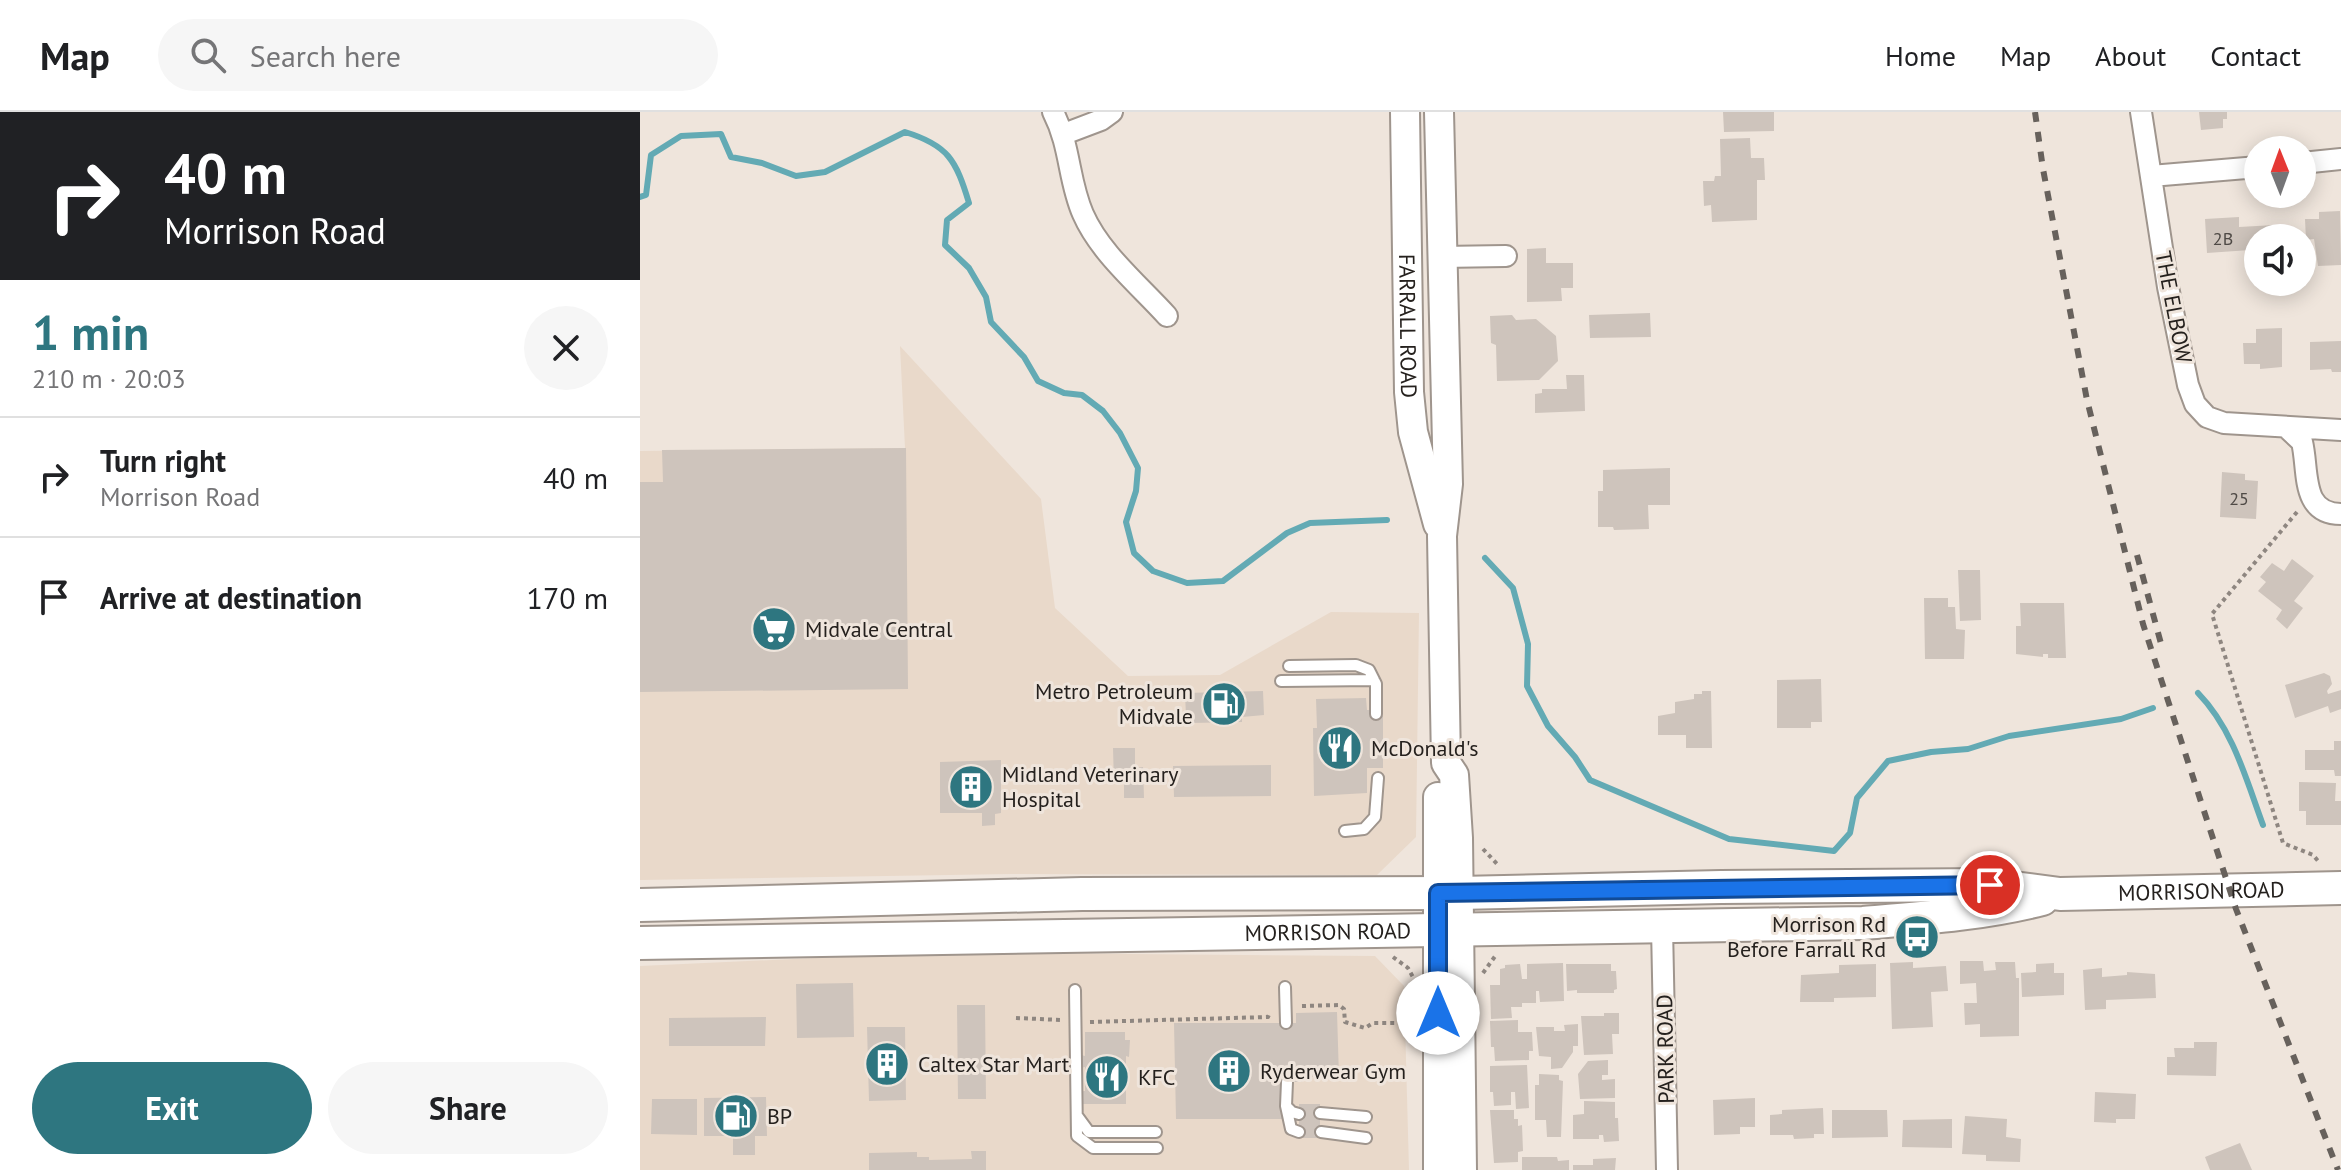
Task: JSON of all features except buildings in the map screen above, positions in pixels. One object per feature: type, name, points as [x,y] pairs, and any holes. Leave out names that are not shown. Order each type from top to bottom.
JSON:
[{"type":"main road","name":"FARRALL ROAD","points":[[1405,112],[1411,415],[1425,484],[1442,536]]},
{"type":"main road","name":"FARRALL ROAD","points":[[1438,1170],[1449,893],[1437,777],[1446,763],[1442,536],[1448,484],[1439,112]]},
{"type":"main road","points":[[1406,150],[1439,149]]},
{"type":"main road","points":[[1408,297],[1442,296]]},
{"type":"main road","points":[[1411,415],[1444,410]]},
{"type":"main road","name":"MORRISON ROAD","points":[[640,943],[1863,923],[1944,917],[2004,908],[2060,894],[2336,877]]},
{"type":"main road","name":"MORRISON ROAD","points":[[640,905],[1082,894],[1449,893],[1990,885],[2060,894]]},
{"type":"main road","name":"FARRALL ROAD","points":[[1448,931],[1462,1170]]},
{"type":"street","points":[[1053,112],[1064,134],[1083,216],[1101,244],[1167,316]]},
{"type":"street","points":[[1064,134],[1101,120],[1112,112]]},
{"type":"street","name":"THE ELBOW","points":[[2141,112],[2168,287],[2195,404],[2207,417],[2224,423],[2341,430]]},
{"type":"street","points":[[2316,162],[2341,159]]},
{"type":"street","points":[[2151,176],[2244,168]]},
{"type":"street","points":[[1441,257],[1506,256]]},
{"type":"street","points":[[2287,428],[2302,442],[2310,498],[2318,508],[2331,514],[2341,514]]},
{"type":"street","name":"PARK ROAD","points":[[1662,927],[1667,1170]]},
{"type":"lane","points":[[1289,666],[1356,665],[1369,670],[1374,680],[1376,714]]},
{"type":"lane","points":[[1281,681],[1374,680]]},
{"type":"lane","points":[[1345,831],[1364,829],[1375,817],[1378,778]]},
{"type":"lane","points":[[1285,987],[1286,1023]]},
{"type":"lane","points":[[1075,990],[1077,1136],[1093,1148],[1157,1148]]},
{"type":"lane","points":[[1287,1082],[1288,1122],[1291,1129],[1299,1132]]},
{"type":"lane","points":[[1286,1106],[1299,1114]]},
{"type":"lane","points":[[1320,1113],[1366,1117]]},
{"type":"lane","points":[[1077,1115],[1089,1132],[1156,1132]]},
{"type":"lane","points":[[1321,1132],[1366,1138]]},
{"type":"path","points":[[2310,498],[2212,614],[2283,843],[2317,857],[2319,865],[2336,877]]},
{"type":"path","points":[[1389,955],[1408,968],[1416,983]]},
{"type":"path","points":[[1016,1018],[1075,1022],[1268,1017],[1270,1011],[1285,1008],[1339,1005],[1344,1009],[1345,1022],[1365,1028],[1373,1023],[1425,1023]]},
{"type":"shaded area","points":[[900,346],[1041,499],[1055,608],[1128,676],[1220,675],[1331,612],[1419,613],[1416,837],[1377,875],[1011,874],[640,880],[640,451],[905,448]]},
{"type":"shaded area","points":[[1003,953],[1375,956],[1404,986],[1409,1170],[640,1170],[640,966]]},
{"type":"waterway","points":[[640,197],[646,195],[651,155],[681,136],[721,134],[731,157],[762,163],[796,176],[825,172],[905,132],[920,137],[941,149],[960,176],[969,203],[947,220],[945,245],[969,268],[986,297],[991,322],[1024,357],[1038,381],[1064,393],[1082,395],[1103,411],[1120,433],[1138,468],[1136,491],[1126,522],[1134,553],[1153,571],[1187,583],[1223,581],[1287,533],[1310,523],[1387,520]]},
{"type":"waterway","points":[[1485,558],[1513,588],[1528,644],[1527,686],[1548,726],[1590,780],[1729,839],[1834,851],[1850,833],[1857,798],[1888,761],[1931,752],[1968,749],[2009,736],[2121,719],[2153,708]]},
{"type":"waterway","points":[[2198,693],[2221,722],[2229,738],[2263,825]]},
{"type":"railway","points":[[2035,112],[2087,400],[2143,624],[2236,909],[2338,1170]]},
{"type":"railway","points":[[2137,555],[2163,651]]},
{"type":"place","name":"Midvale Central","points":[[774,629]]},
{"type":"place","name":"Metro Petroleum Midvale","points":[[1224,704]]},
{"type":"place","name":"McDonald's","points":[[1340,748]]},
{"type":"place","name":"Midland Veterinary Hospital","points":[[971,787]]},
{"type":"place","name":"Morrison Rd Before Farrall Rd","points":[[1917,937]]},
{"type":"place","name":"Caltex Star Mart","points":[[887,1064]]},
{"type":"place","name":"Ryderwear Gym","points":[[1229,1071]]},
{"type":"place","name":"KFC","points":[[1107,1077]]},
{"type":"place","name":"BP","points":[[736,1116]]},
{"type":"route","points":[[1438,1013],[1438,893],[1990,885]]}]
